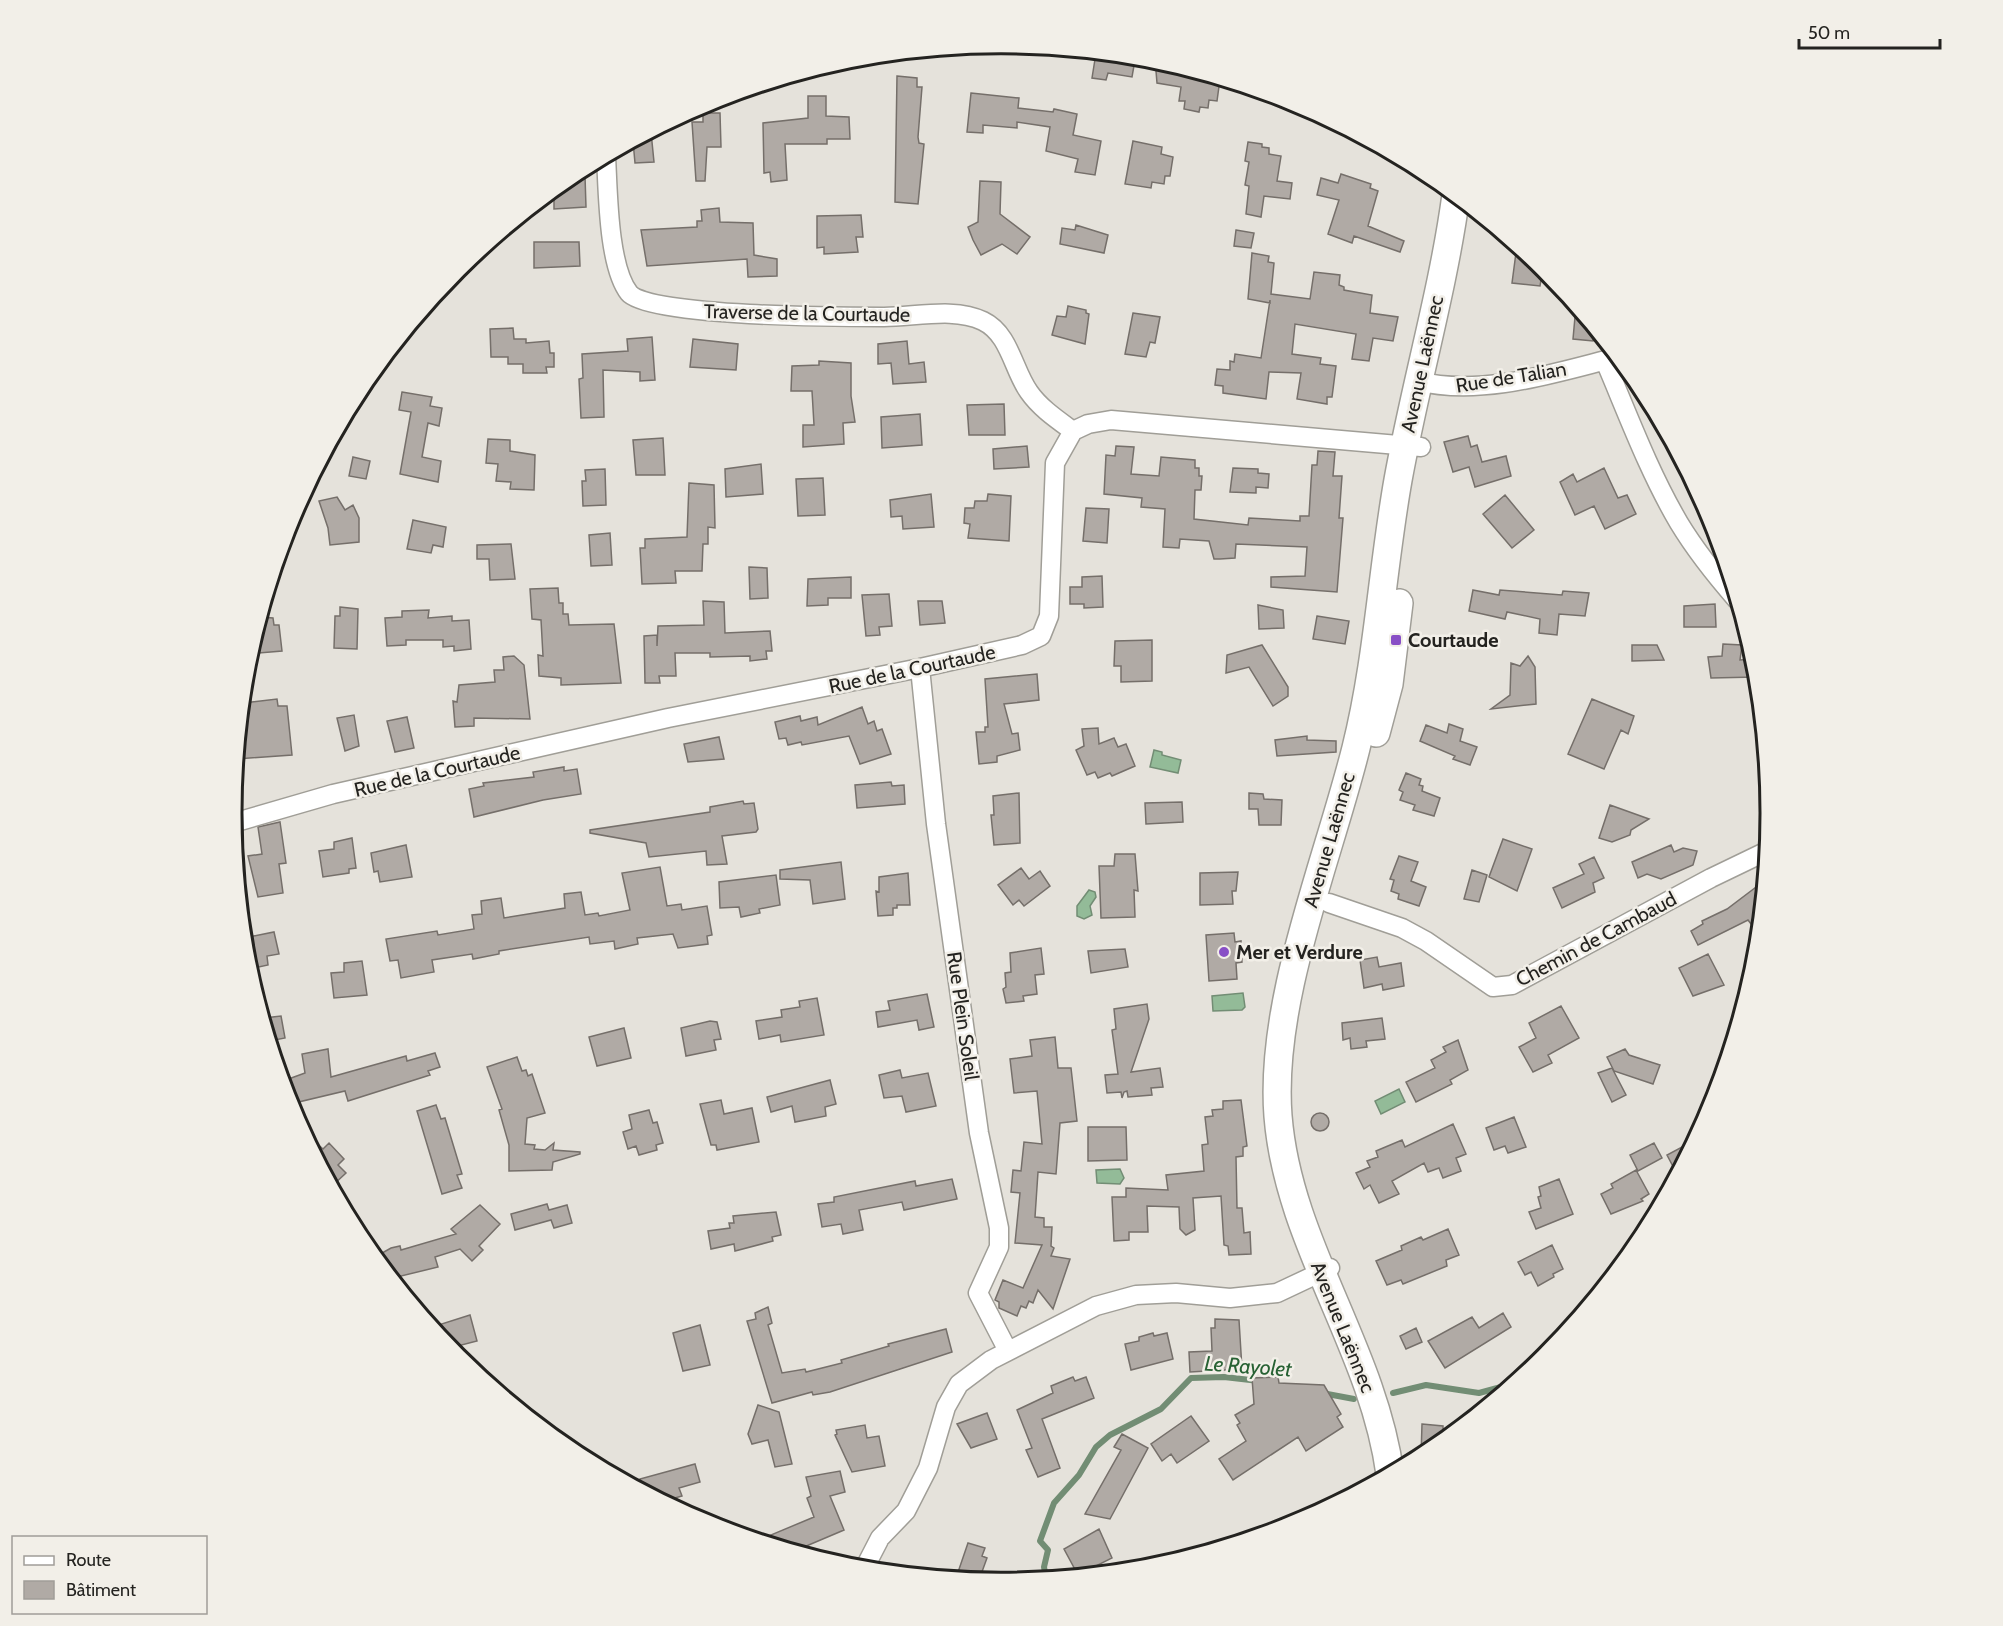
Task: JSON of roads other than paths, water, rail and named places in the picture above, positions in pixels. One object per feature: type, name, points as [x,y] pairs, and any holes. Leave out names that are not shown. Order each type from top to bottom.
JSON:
[{"type":"main road","name":"Avenue Laënnec","points":[[1400,1458],[1390,1409],[1291,1192],[1278,1116],[1277,1079],[1297,962],[1356,747],[1373,667],[1392,519],[1413,446],[1455,204]]},
{"type":"main road","name":"Avenue Laënnec","points":[[1425,383],[1459,264],[1467,213]]},
{"type":"main road","name":"Avenue Laënnec","points":[[1388,1465],[1378,1413],[1327,1269],[1304,1183],[1292,1111],[1292,1076],[1302,1003],[1389,684],[1408,524],[1413,446]]},
{"type":"street","name":"Traverse de la Courtaude","points":[[607,165],[617,272],[630,295],[643,301],[684,309],[884,317],[956,314],[984,321],[1001,336],[1029,393],[1073,431]]},
{"type":"street","name":"Rue de Talian","points":[[1425,383],[1469,387],[1516,380],[1610,359]]},
{"type":"street","name":"Rue de Talian","points":[[1614,365],[1650,468],[1679,524],[1726,587]]},
{"type":"street","points":[[1073,431],[1088,424],[1111,420],[1413,446]]},
{"type":"street","name":"Rue de la Courtaude","points":[[242,820],[333,794],[658,720],[920,668],[1022,645],[1041,636],[1049,616],[1054,463],[1073,431]]},
{"type":"street","name":"Rue Plein Soleil","points":[[920,668],[936,824],[979,1132],[999,1228],[999,1247],[978,1293],[1008,1351]]},
{"type":"street","name":"Chemin de Cambaud","points":[[1329,903],[1402,928],[1426,941],[1493,987],[1501,988],[1512,985],[1691,888],[1759,855]]},
{"type":"street","points":[[869,1560],[880,1538],[911,1503],[928,1468],[945,1407],[959,1384],[1008,1351],[1096,1306],[1136,1295],[1176,1293],[1230,1298],[1277,1293],[1327,1269]]},
{"type":"waterway","name":"Le Rayolet","points":[[1045,1570],[1048,1550],[1040,1541],[1054,1503],[1079,1475],[1096,1447],[1110,1435],[1161,1409],[1191,1378],[1224,1377],[1259,1381]]},
{"type":"waterway","name":"Le Rayolet","points":[[1393,1393],[1426,1385],[1479,1393],[1497,1388]]},
{"type":"waterway","name":"Le Rayolet","points":[[1322,1393],[1354,1399]]},
{"type":"place","name":"Courtaude","points":[[1396,640]]},
{"type":"place","name":"Mer et Verdure","points":[[1224,952]]}]
